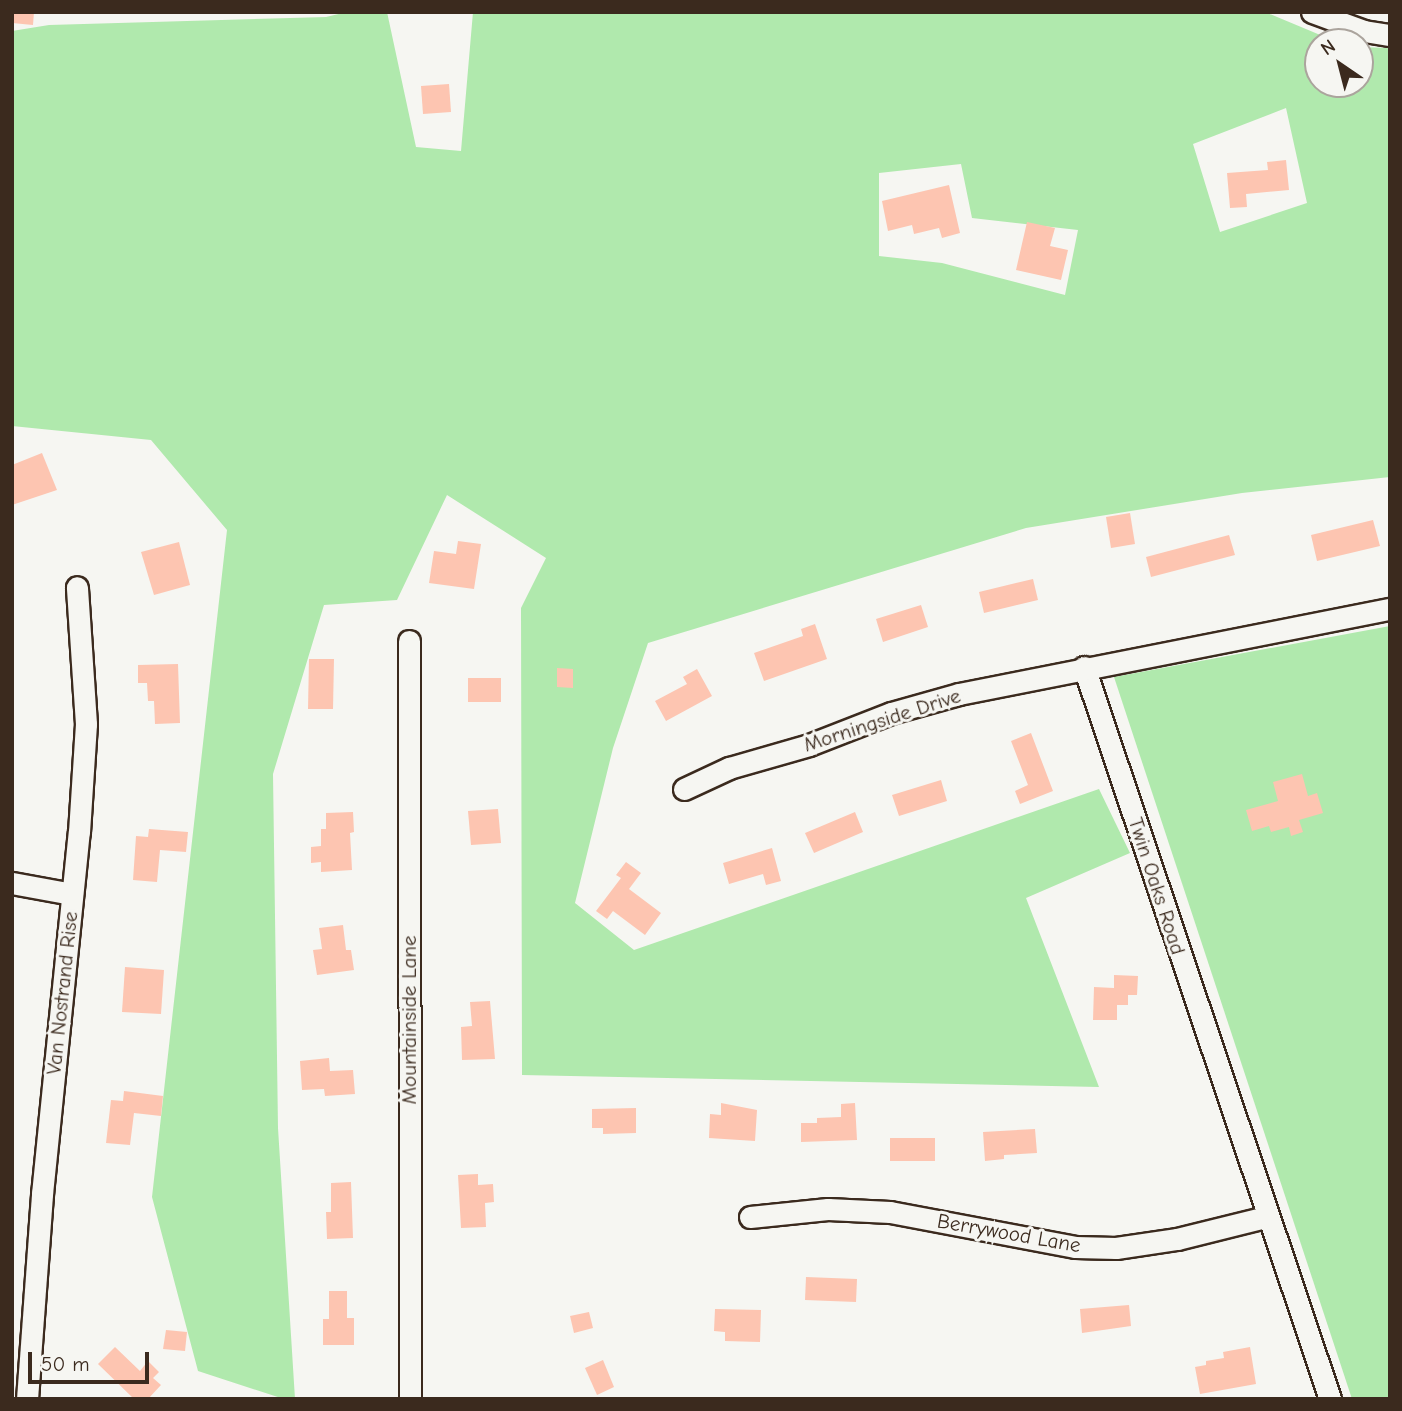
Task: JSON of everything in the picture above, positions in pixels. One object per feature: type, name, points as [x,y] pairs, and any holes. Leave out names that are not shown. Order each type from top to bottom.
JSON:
[{"type":"street","points":[[1312,12],[1364,31],[1390,35]]},
{"type":"street","name":"Van Nostrand Rise","points":[[27,1399],[42,1194],[86,724],[77,587]]},
{"type":"street","points":[[1084,667],[1390,609]]},
{"type":"street","name":"Mountainside Lane","points":[[408,641],[410,1399]]},
{"type":"street","name":"Morningside Drive","points":[[684,789],[729,768],[809,745],[891,713],[959,694],[1084,667]]},
{"type":"street","name":"Twin Oaks Road","points":[[1084,667],[1266,1217],[1330,1399]]},
{"type":"street","points":[[12,883],[72,894]]},
{"type":"street","name":"Berrywood Lane","points":[[750,1217],[828,1209],[890,1212],[1075,1247],[1116,1248],[1177,1239],[1266,1217]]},
{"type":"green space","points":[[347,12],[387,12],[416,147],[461,151],[473,12],[1265,12],[1304,28],[1304,98],[1374,98],[1374,47],[1390,48],[1390,477],[1242,493],[1026,528],[648,643],[613,748],[575,903],[634,950],[1099,789],[1130,853],[1026,898],[1099,1087],[522,1075],[521,608],[546,558],[447,495],[397,600],[324,605],[273,774],[278,1128],[295,1399],[284,1399],[198,1371],[152,1197],[227,530],[151,440],[12,426],[12,31],[49,25],[326,17]],"holes":[[[1286,108],[1307,203],[1220,232],[1193,144]],[[961,164],[972,218],[1078,230],[1065,295],[942,263],[879,256],[879,173]]]},
{"type":"green space","points":[[1390,626],[1390,1399],[1352,1399],[1114,677]]},
{"type":"building","points":[[12,12],[34,12],[33,25],[12,23]]},
{"type":"building","points":[[449,84],[451,112],[423,114],[421,86]]},
{"type":"building","points":[[1286,160],[1289,190],[1246,194],[1247,207],[1230,208],[1227,173],[1268,170],[1267,162]]},
{"type":"building","points":[[949,185],[960,233],[942,238],[939,228],[914,234],[912,225],[888,231],[882,201]]},
{"type":"building","points":[[1027,222],[1055,228],[1050,246],[1068,250],[1061,280],[1016,270]]},
{"type":"building","points":[[42,453],[57,490],[12,505],[12,465]]},
{"type":"building","points":[[1130,513],[1135,544],[1111,548],[1106,517]]},
{"type":"building","points":[[1373,520],[1380,546],[1317,561],[1311,535]]},
{"type":"building","points":[[1229,535],[1235,555],[1151,577],[1146,557]]},
{"type":"building","points":[[458,541],[481,544],[474,589],[429,583],[434,551],[456,554]]},
{"type":"building","points":[[179,542],[190,585],[154,595],[141,552]]},
{"type":"building","points":[[1033,579],[1038,600],[984,613],[979,592]]},
{"type":"building","points":[[921,605],[928,627],[883,642],[876,619]]},
{"type":"building","points":[[815,624],[827,659],[764,681],[754,653],[803,636],[801,629]]},
{"type":"building","points":[[309,659],[334,659],[333,709],[308,709]]},
{"type":"building","points":[[178,664],[180,723],[155,724],[154,701],[148,701],[147,683],[138,683],[138,665]]},
{"type":"building","points":[[557,668],[573,669],[573,688],[557,687]]},
{"type":"building","points":[[697,669],[712,696],[666,721],[655,701],[687,684],[683,677]]},
{"type":"building","points":[[468,678],[501,678],[501,702],[468,702]]},
{"type":"building","points":[[1031,733],[1053,791],[1020,804],[1015,791],[1028,785],[1011,741]]},
{"type":"building","points":[[1302,774],[1308,796],[1317,793],[1323,813],[1299,820],[1303,832],[1291,836],[1289,827],[1271,832],[1269,826],[1252,831],[1246,810],[1278,801],[1273,782]]},
{"type":"building","points":[[941,780],[947,801],[899,816],[892,795]]},
{"type":"building","points":[[498,809],[501,843],[471,845],[468,811]]},
{"type":"building","points":[[353,812],[354,832],[350,833],[352,870],[321,872],[321,862],[311,863],[311,847],[321,846],[321,829],[326,829],[326,813]]},
{"type":"building","points":[[855,812],[863,832],[814,853],[805,833]]},
{"type":"building","points":[[149,829],[188,832],[186,852],[160,850],[157,882],[133,880],[136,836],[148,837]]},
{"type":"building","points":[[772,848],[781,881],[766,885],[763,874],[729,884],[723,863]]},
{"type":"building","points":[[626,862],[641,873],[629,889],[661,913],[645,935],[613,911],[607,919],[596,911],[621,878],[616,875]]},
{"type":"building","points":[[343,925],[346,950],[351,950],[354,970],[317,975],[313,950],[322,949],[319,928]]},
{"type":"building","points":[[125,967],[164,970],[161,1014],[122,1012]]},
{"type":"building","points":[[1114,975],[1138,976],[1137,995],[1128,995],[1128,1005],[1117,1005],[1117,1020],[1093,1020],[1094,987],[1114,988]]},
{"type":"building","points":[[490,1001],[495,1059],[462,1060],[461,1027],[472,1026],[470,1002]]},
{"type":"building","points":[[329,1058],[330,1071],[353,1070],[355,1094],[325,1096],[324,1089],[302,1090],[300,1061]]},
{"type":"building","points":[[124,1091],[163,1096],[161,1116],[134,1113],[130,1145],[106,1143],[111,1100],[123,1101]]},
{"type":"building","points":[[721,1103],[757,1110],[755,1141],[709,1138],[710,1114],[721,1115]]},
{"type":"building","points":[[855,1103],[857,1140],[801,1142],[801,1123],[817,1123],[817,1118],[841,1117],[841,1104]]},
{"type":"building","points":[[636,1108],[636,1133],[603,1134],[603,1128],[592,1128],[592,1109]]},
{"type":"building","points":[[1035,1129],[1037,1153],[1004,1155],[1004,1159],[985,1161],[983,1132]]},
{"type":"building","points":[[890,1138],[935,1138],[935,1161],[890,1161]]},
{"type":"building","points":[[478,1174],[478,1185],[493,1184],[494,1202],[485,1203],[486,1227],[461,1228],[458,1175]]},
{"type":"building","points":[[351,1182],[353,1238],[327,1239],[326,1212],[331,1212],[331,1183]]},
{"type":"building","points":[[806,1277],[857,1279],[856,1302],[805,1300]]},
{"type":"building","points":[[329,1291],[347,1291],[347,1318],[354,1318],[354,1345],[323,1345],[323,1319],[329,1319]]},
{"type":"building","points":[[1129,1305],[1131,1326],[1082,1333],[1080,1309]]},
{"type":"building","points":[[715,1309],[761,1310],[760,1342],[725,1341],[725,1332],[714,1331]]},
{"type":"building","points":[[589,1312],[593,1328],[574,1333],[570,1316]]},
{"type":"building","points":[[166,1330],[187,1332],[185,1351],[163,1349]]},
{"type":"building","points":[[115,1347],[140,1371],[148,1361],[159,1372],[153,1378],[161,1385],[148,1399],[134,1399],[98,1364]]},
{"type":"building","points":[[1250,1347],[1256,1384],[1200,1394],[1195,1367],[1206,1365],[1206,1361],[1224,1358],[1223,1352]]},
{"type":"building","points":[[603,1360],[614,1387],[597,1395],[585,1368]]}]
